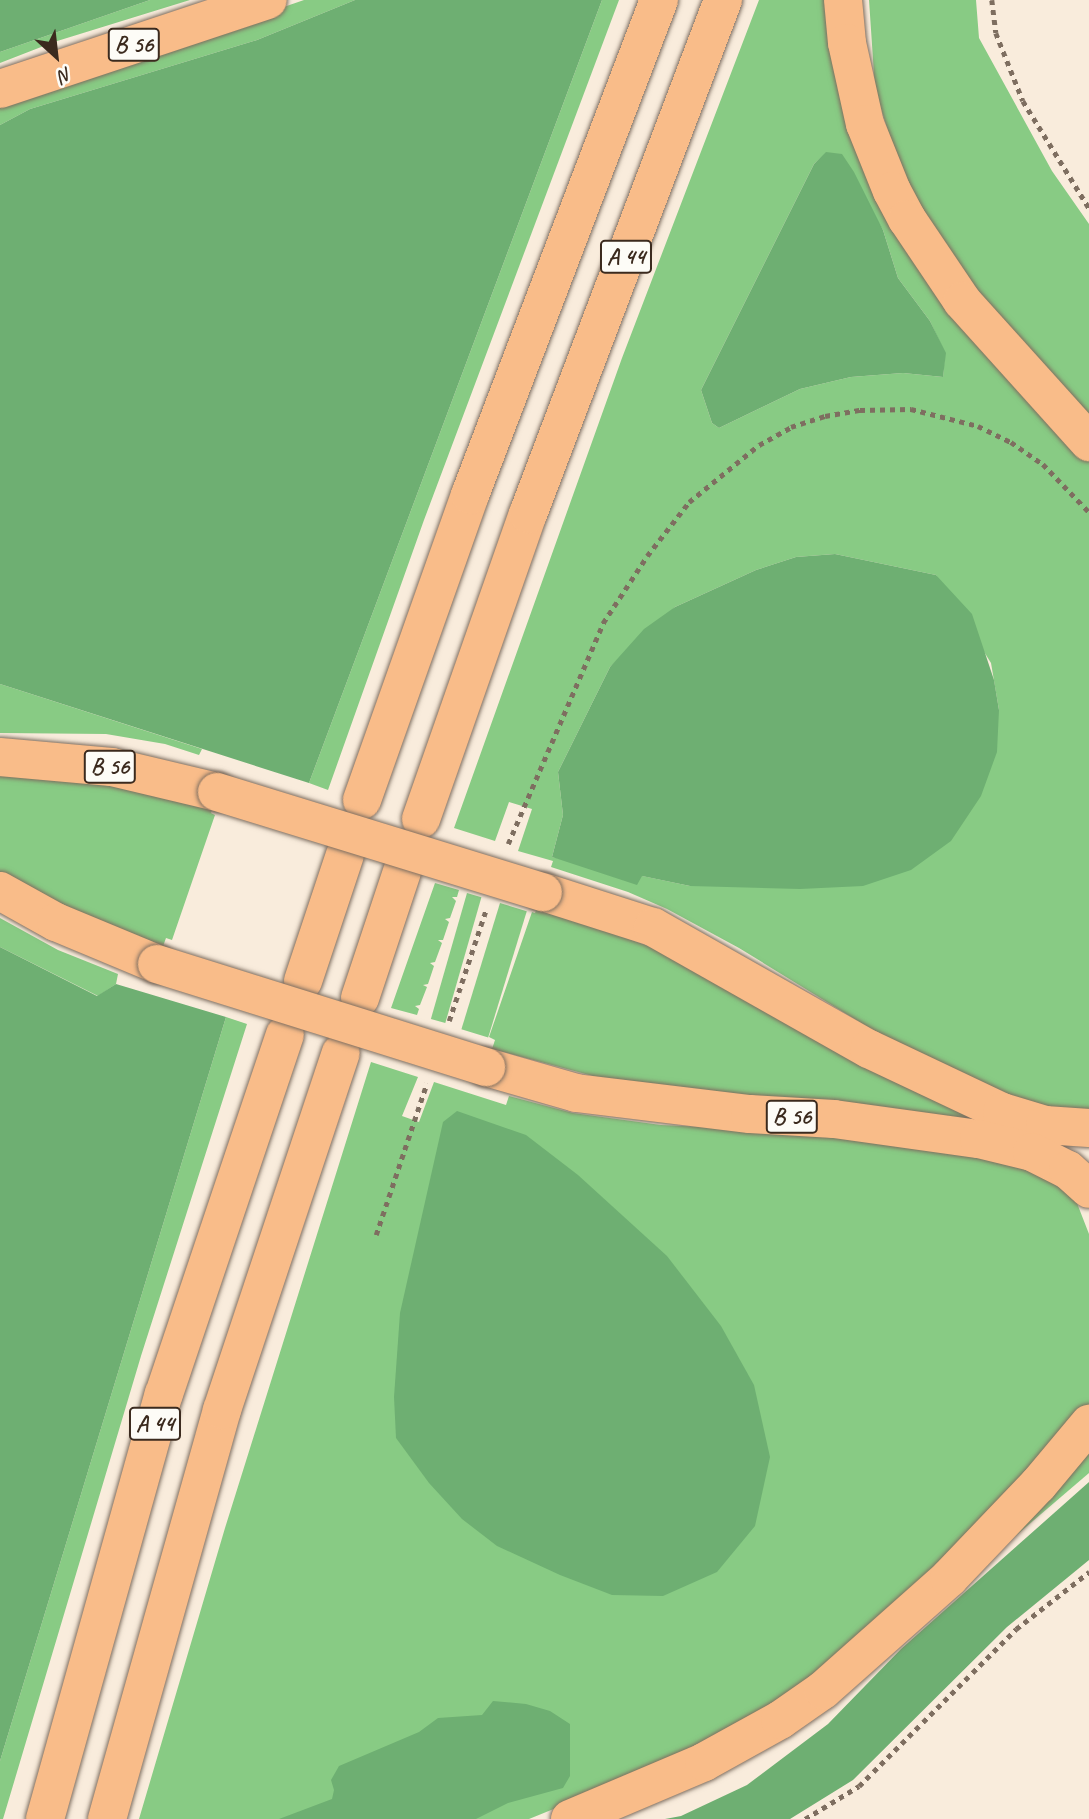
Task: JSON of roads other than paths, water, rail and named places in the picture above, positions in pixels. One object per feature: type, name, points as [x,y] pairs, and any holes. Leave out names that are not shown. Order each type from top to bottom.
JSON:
[{"type":"main road","name":"B 56","points":[[0,89],[268,0]]},
{"type":"main road","name":"A 44","points":[[362,800],[470,495],[660,0]]},
{"type":"main road","name":"A 44","points":[[421,819],[528,514],[723,0]]},
{"type":"main road","points":[[843,0],[856,95],[876,155],[907,219],[962,301],[1089,442]]},
{"type":"main road","name":"B 56","points":[[0,757],[112,767],[217,792],[653,927],[869,1049],[1002,1112],[1045,1125],[1089,1128]]},
{"type":"main road","points":[[303,981],[345,855]]},
{"type":"main road","points":[[360,998],[402,872]]},
{"type":"main road","name":"B 56","points":[[0,891],[56,922],[156,964],[576,1093],[750,1114],[834,1119],[979,1139],[1032,1152],[1068,1170],[1089,1189]]},
{"type":"main road","name":"A 44","points":[[45,1819],[164,1394],[285,1035]]},
{"type":"main road","name":"A 44","points":[[107,1819],[222,1410],[341,1053]]},
{"type":"main road","points":[[570,1819],[704,1762],[780,1720],[823,1690],[949,1578],[1038,1485],[1089,1424]]}]
